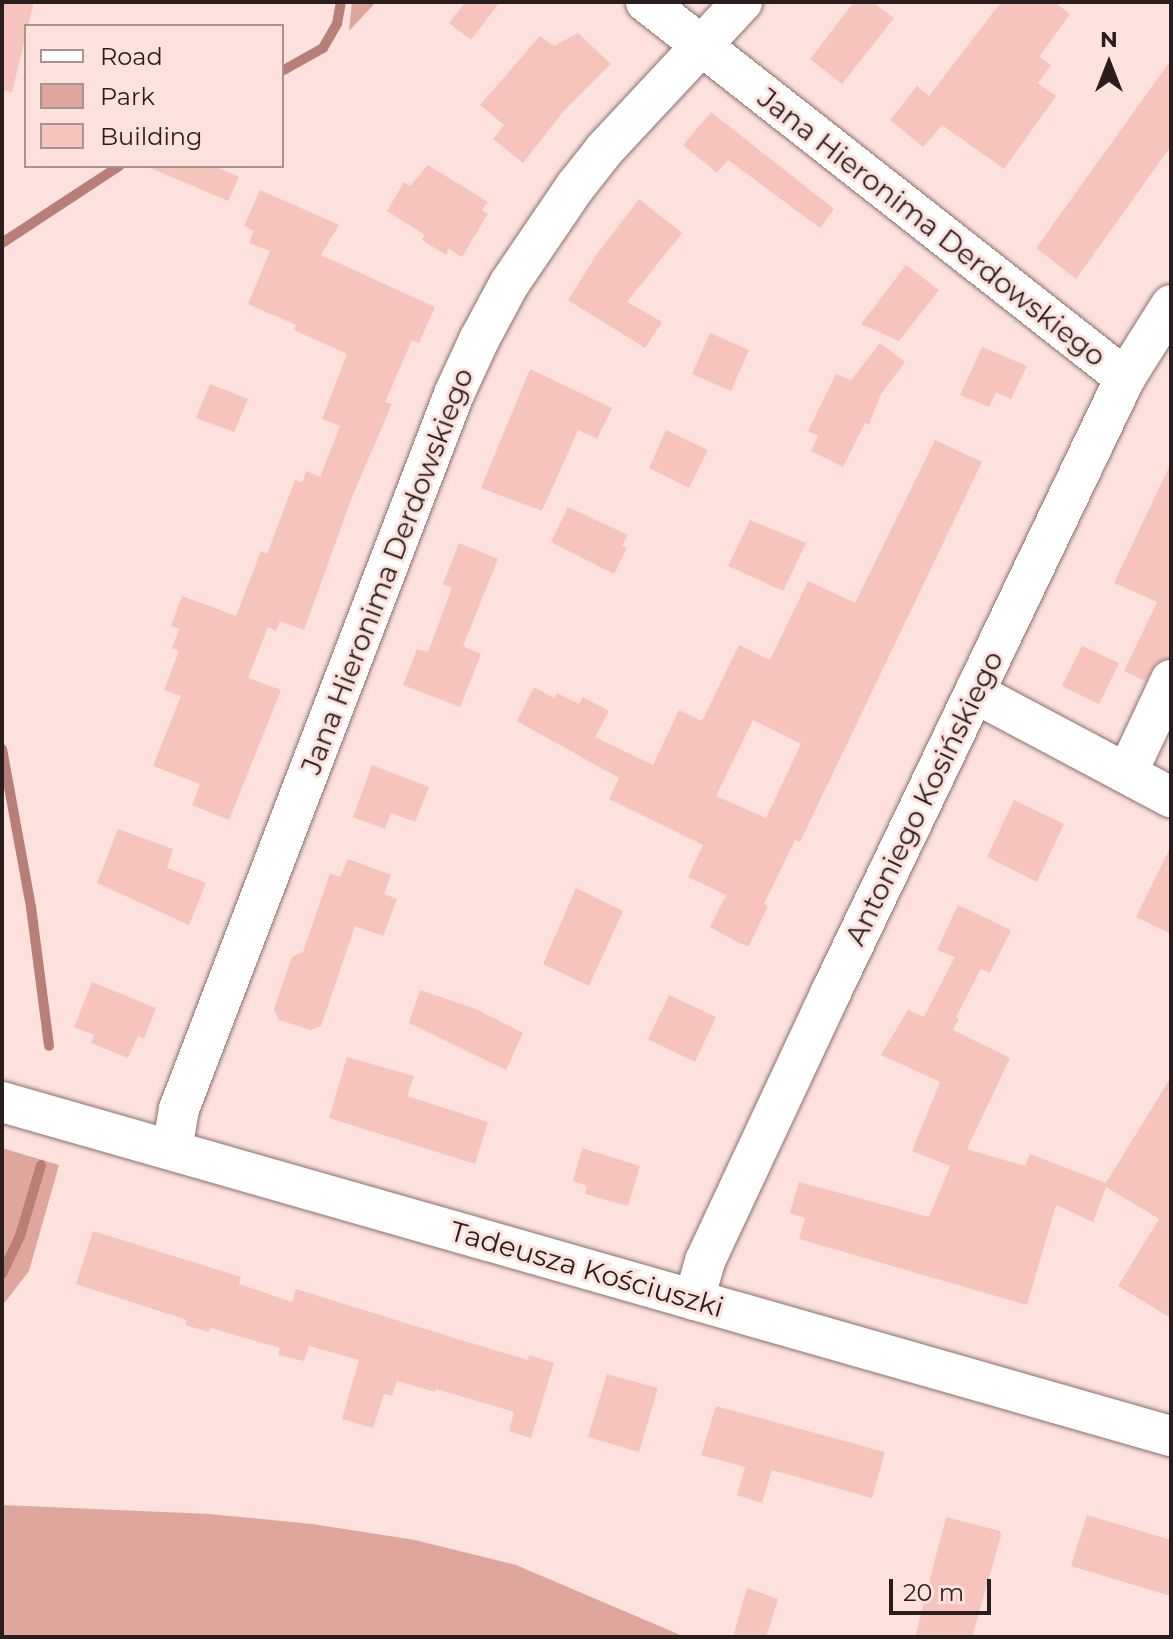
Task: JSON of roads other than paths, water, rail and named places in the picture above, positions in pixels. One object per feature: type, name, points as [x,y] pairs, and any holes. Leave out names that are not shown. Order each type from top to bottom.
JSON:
[{"type":"street","name":"Jana Hieronima Derdowskiego","points":[[646,2],[1125,378]]},
{"type":"street","name":"Jana Hieronima Derdowskiego","points":[[172,1150],[179,1109],[449,408],[479,340],[509,284],[575,187],[742,2]]},
{"type":"street","name":"Antoniego Kosińskiego","points":[[694,1300],[705,1261],[1125,378],[1171,305]]},
{"type":"street","points":[[1127,773],[1171,680]]},
{"type":"street","points":[[975,693],[1171,797]]},
{"type":"street","name":"Tadeusza Kościuszki","points":[[2,1102],[694,1300],[1168,1427]]},
{"type":"waterway","points":[[284,70],[323,48],[337,24],[341,2]]},
{"type":"waterway","points":[[2,243],[116,168]]},
{"type":"waterway","points":[[2,749],[31,907],[49,1046]]},
{"type":"waterway","points":[[2,1274],[20,1236],[41,1165]]}]
